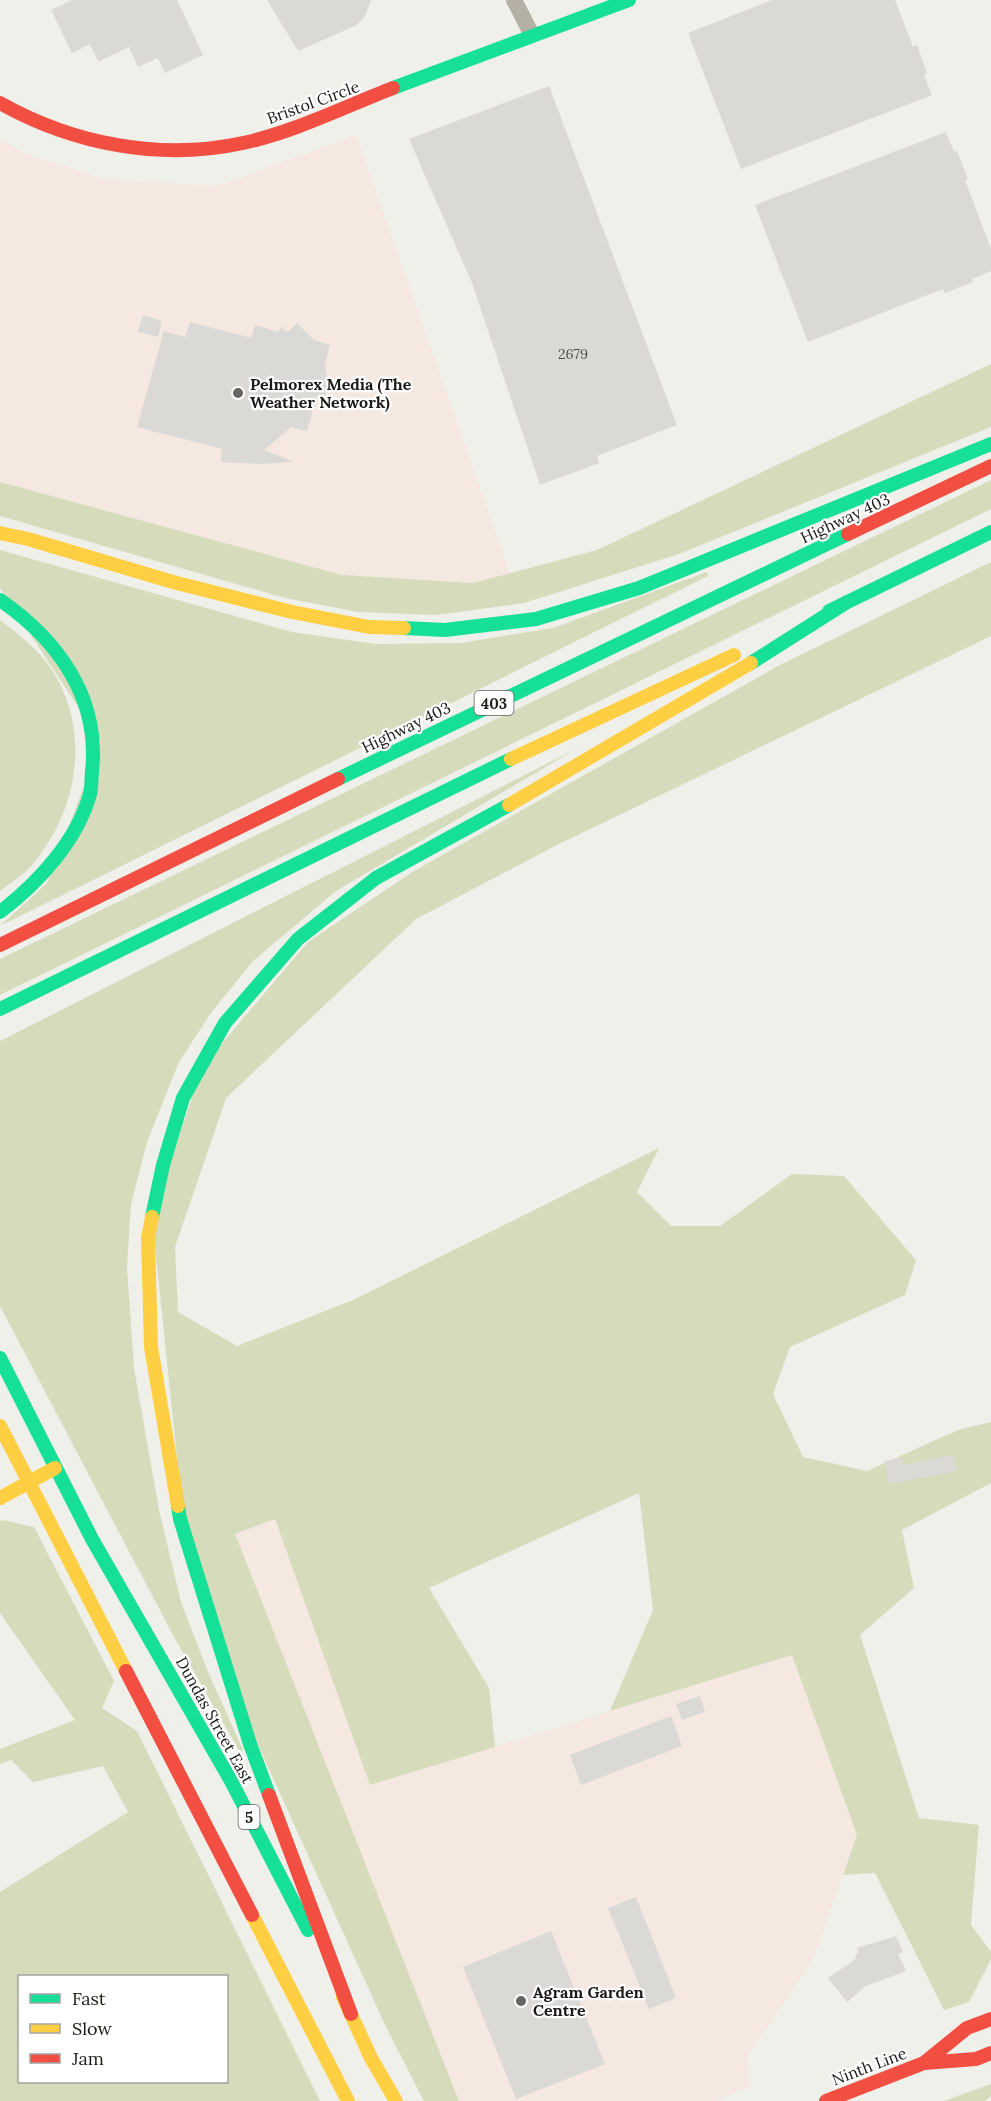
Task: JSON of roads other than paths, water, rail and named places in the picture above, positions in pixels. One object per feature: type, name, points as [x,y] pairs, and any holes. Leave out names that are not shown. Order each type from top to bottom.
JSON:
[{"type":"main road","name":"Bristol Circle","points":[[0,103],[13,112],[39,123],[92,139],[145,149],[195,150],[233,146],[280,132],[629,0]]},
{"type":"main road","points":[[0,533],[28,538],[173,582],[292,612],[369,627],[445,630],[536,619],[639,588],[991,444]]},
{"type":"main road","name":"Highway 403","points":[[0,945],[452,723],[991,466]]},
{"type":"main road","points":[[0,1009],[532,749],[991,532]]},
{"type":"main road","points":[[0,600],[11,606],[39,631],[64,662],[79,689],[90,717],[94,745],[90,793],[77,822],[53,861],[20,898],[0,912]]},
{"type":"main road","points":[[351,2014],[250,1744],[180,1519],[151,1347],[148,1238],[162,1165],[183,1098],[225,1023],[254,989],[298,939],[376,878],[503,808],[735,674],[847,602]]},
{"type":"main road","name":"Dundas Street East","points":[[0,1358],[92,1539],[231,1781],[351,2014],[371,2058],[396,2101]]},
{"type":"main road","points":[[0,1426],[348,2101]]},
{"type":"main road","points":[[0,1498],[55,1468]]},
{"type":"main road","name":"Ninth Line","points":[[924,2063],[967,2028],[991,2019]]},
{"type":"main road","name":"Ninth Line","points":[[826,2101],[924,2063],[976,2059],[991,2053]]},
{"type":"street","points":[[514,0],[532,35]]},
{"type":"place","name":"Pelmorex Media (The Weather Network)","points":[[238,393]]},
{"type":"place","name":"Agram Garden Centre","points":[[521,2001]]}]
